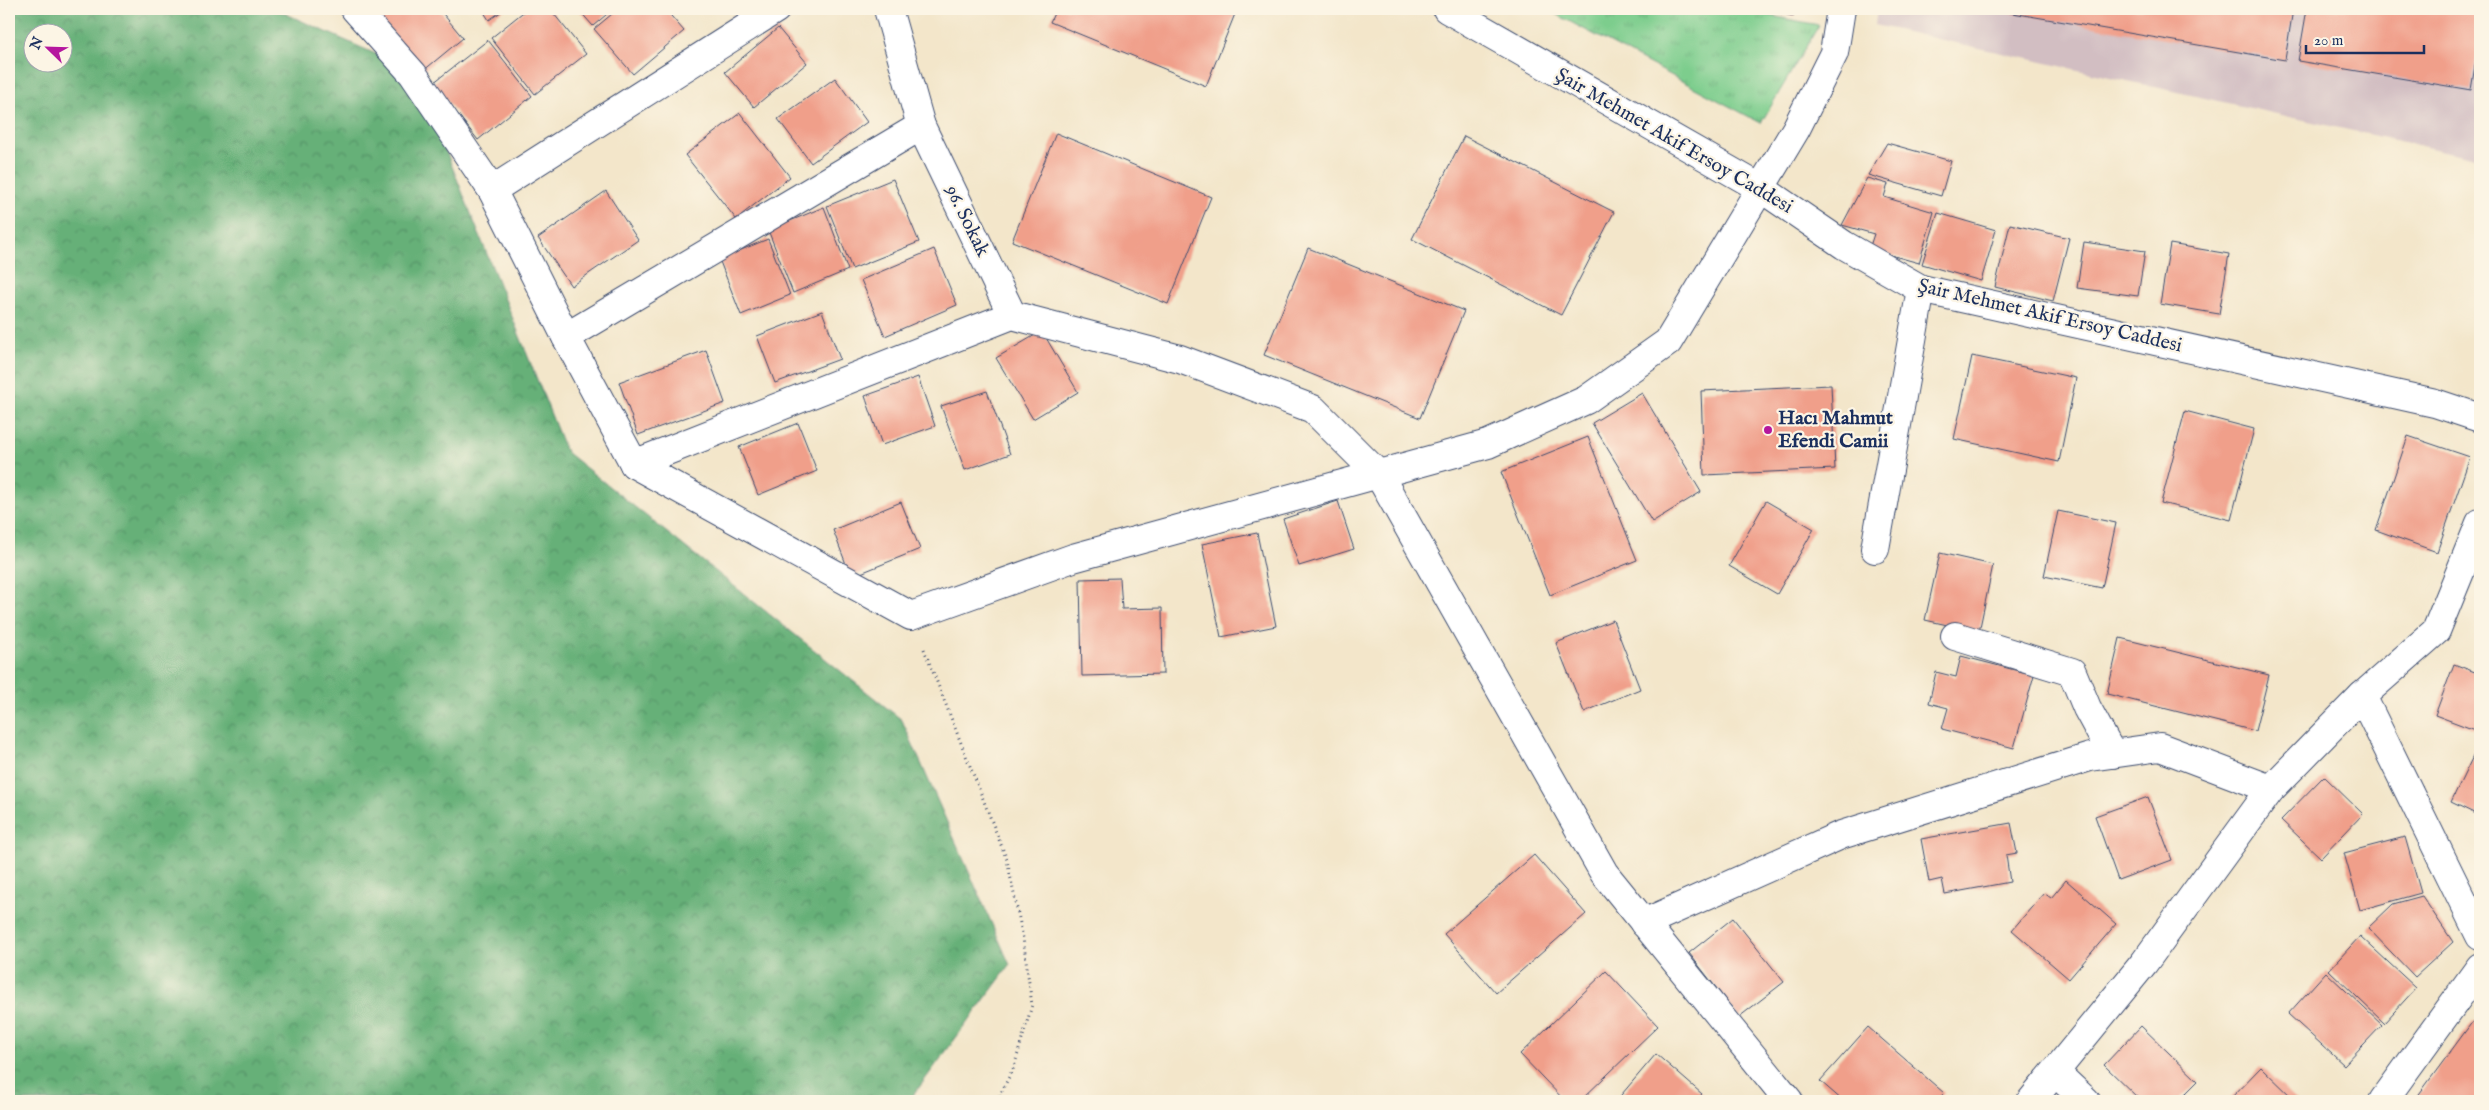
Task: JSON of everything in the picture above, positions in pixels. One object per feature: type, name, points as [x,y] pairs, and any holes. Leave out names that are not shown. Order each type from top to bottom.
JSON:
[{"type":"street","points":[[355,9],[413,74],[492,190],[566,337],[634,464],[911,616],[1073,558],[1488,444],[1577,404],[1668,342],[1796,129],[1834,53],[1842,9]]},
{"type":"street","points":[[492,190],[776,9]]},
{"type":"street","name":"96. Sokak","points":[[888,9],[922,126],[1012,315]]},
{"type":"street","name":"Şair Mehmet Akif Ersoy Caddesi","points":[[1447,9],[1762,188],[1844,245],[1921,289],[2435,403],[2480,418]]},
{"type":"street","points":[[566,337],[922,126]]},
{"type":"street","points":[[1875,548],[1921,289]]},
{"type":"street","points":[[634,464],[1012,315],[1180,359],[1312,409],[1379,475],[1604,873],[1789,1101]]},
{"type":"street","points":[[2031,1101],[2144,963],[2271,789],[2362,696],[2436,631],[2480,523]]},
{"type":"street","points":[[1955,636],[2072,672],[2087,708],[2112,754]]},
{"type":"street","points":[[2362,696],[2480,936]]},
{"type":"street","points":[[1644,924],[1841,835],[2090,757],[2160,747],[2271,789]]},
{"type":"street","points":[[2383,1101],[2480,966]]},
{"type":"street","points":[[2055,1072],[2086,1101]]},
{"type":"path","points":[[911,616],[1007,860],[1023,938],[1032,1005],[1014,1067],[997,1101]]},
{"type":"shaded area","points":[[1877,9],[2480,9],[2480,159],[1875,25]]},
{"type":"green space","points":[[9,9],[275,9],[414,71],[566,452],[902,720],[1010,965],[909,1101],[9,1101]]},
{"type":"green space","points":[[1546,9],[1735,9],[1819,25],[1761,123]]},
{"type":"building","points":[[372,9],[439,9],[463,38],[423,71]]},
{"type":"building","points":[[482,9],[505,9],[489,20]]},
{"type":"building","points":[[527,9],[550,9],[586,54],[535,94],[491,38]]},
{"type":"building","points":[[578,9],[613,9],[593,26]]},
{"type":"building","points":[[618,9],[665,9],[684,31],[633,74],[594,29]]},
{"type":"building","points":[[1056,9],[1237,9],[1206,86],[1050,22]]},
{"type":"building","points":[[1756,9],[1795,9],[1794,16]]},
{"type":"building","points":[[1989,9],[2293,9],[2285,60]]},
{"type":"building","points":[[2307,9],[2480,9],[2480,35],[2471,90],[2298,61]]},
{"type":"building","points":[[778,28],[807,63],[754,107],[725,72]]},
{"type":"building","points":[[488,40],[532,96],[478,140],[433,83]]},
{"type":"building","points":[[835,78],[867,122],[811,163],[778,119]]},
{"type":"building","points":[[740,113],[790,177],[736,219],[685,155]]},
{"type":"building","points":[[1056,133],[1211,197],[1168,304],[1012,241]]},
{"type":"building","points":[[1464,136],[1614,212],[1561,315],[1412,239]]},
{"type":"building","points":[[1887,143],[1951,161],[1941,196],[1868,175]]},
{"type":"building","points":[[1867,178],[1888,184],[1884,197],[1934,212],[1919,263],[1869,249],[1874,234],[1842,225]]},
{"type":"building","points":[[893,179],[919,242],[852,269],[827,206]]},
{"type":"building","points":[[606,191],[638,240],[571,286],[538,238]]},
{"type":"building","points":[[824,207],[848,270],[793,293],[768,230]]},
{"type":"building","points":[[1938,213],[1996,230],[1981,281],[1922,264]]},
{"type":"building","points":[[2010,224],[2069,238],[2053,301],[1995,287]]},
{"type":"building","points":[[768,239],[790,295],[741,315],[719,259]]},
{"type":"building","points":[[2084,242],[2145,251],[2138,296],[2077,288]]},
{"type":"building","points":[[2170,244],[2229,254],[2219,314],[2160,304]]},
{"type":"building","points":[[1308,248],[1464,311],[1420,418],[1264,355]]},
{"type":"building","points":[[934,249],[957,305],[885,336],[861,280]]},
{"type":"building","points":[[822,311],[840,359],[775,383],[757,336]]},
{"type":"building","points":[[1042,331],[1078,392],[1033,419],[996,358]]},
{"type":"building","points":[[706,350],[725,403],[638,435],[619,382]]},
{"type":"building","points":[[1972,356],[2076,378],[2059,462],[1954,439]]},
{"type":"building","points":[[918,377],[935,426],[882,445],[865,396]]},
{"type":"building","name":"Hacı Mahmut Efendi Camii","points":[[1831,385],[1835,469],[1704,475],[1701,391]]},
{"type":"building","points":[[987,391],[1010,454],[965,470],[941,406]]},
{"type":"building","points":[[1642,393],[1701,492],[1652,522],[1592,423]]},
{"type":"building","points":[[2185,411],[2254,429],[2231,520],[2161,503]]},
{"type":"building","points":[[798,423],[817,471],[758,495],[739,447]]},
{"type":"building","points":[[2408,436],[2470,457],[2437,552],[2376,530]]},
{"type":"building","points":[[1588,437],[1637,560],[1550,595],[1501,472]]},
{"type":"building","points":[[1338,501],[1354,549],[1299,566],[1283,519]]},
{"type":"building","points":[[1766,501],[1814,529],[1777,594],[1729,566]]},
{"type":"building","points":[[901,502],[920,549],[851,577],[833,530]]},
{"type":"building","points":[[2058,511],[2116,523],[2102,588],[2044,576]]},
{"type":"building","points":[[1257,533],[1276,626],[1221,637],[1202,544]]},
{"type":"building","points":[[1940,553],[1993,565],[1979,632],[1925,620]]},
{"type":"building","points":[[1120,578],[1122,609],[1162,608],[1163,674],[1082,676],[1080,579]]},
{"type":"building","points":[[1613,620],[1640,689],[1584,712],[1556,643]]},
{"type":"building","points":[[2120,638],[2269,675],[2255,731],[2107,694]]},
{"type":"building","points":[[1961,656],[2034,675],[2014,748],[1942,729],[1948,708],[1929,703],[1936,672],[1956,677]]},
{"type":"building","points":[[2454,664],[2480,674],[2480,732],[2435,715]]},
{"type":"building","points":[[2478,746],[2480,747],[2480,816],[2451,802]]},
{"type":"building","points":[[2324,776],[2363,814],[2321,858],[2281,820]]},
{"type":"building","points":[[2148,797],[2172,860],[2118,880],[2095,816]]},
{"type":"building","points":[[2011,823],[2017,853],[2006,855],[2010,882],[1945,894],[1942,879],[1929,882],[1921,839]]},
{"type":"building","points":[[2405,837],[2421,893],[2360,910],[2344,853]]},
{"type":"building","points":[[1534,855],[1586,914],[1496,993],[1444,934]]},
{"type":"building","points":[[2066,880],[2116,924],[2069,979],[2012,930],[2044,893],[2051,898]]},
{"type":"building","points":[[2422,896],[2453,942],[2415,977],[2368,928],[2393,904]]},
{"type":"building","points":[[1733,918],[1784,982],[1739,1017],[1689,953]]},
{"type":"building","points":[[2360,936],[2416,988],[2384,1023],[2329,970]]},
{"type":"building","points":[[1606,971],[1658,1026],[1580,1101],[1565,1101],[1520,1054]]},
{"type":"building","points":[[2326,972],[2382,1025],[2344,1065],[2288,1014]]},
{"type":"building","points":[[2473,1021],[2480,1026],[2480,1101],[2414,1101]]},
{"type":"building","points":[[2141,1026],[2198,1081],[2178,1101],[2141,1101],[2104,1065]]},
{"type":"building","points":[[1868,1027],[1944,1093],[1937,1101],[1843,1101],[1820,1081]]},
{"type":"building","points":[[1656,1054],[1702,1094],[1695,1101],[1616,1101]]},
{"type":"building","points":[[2261,1067],[2296,1101],[2228,1101]]},
{"type":"place","name":"Hacı Mahmut Efendi Camii","points":[[1768,430]]}]
